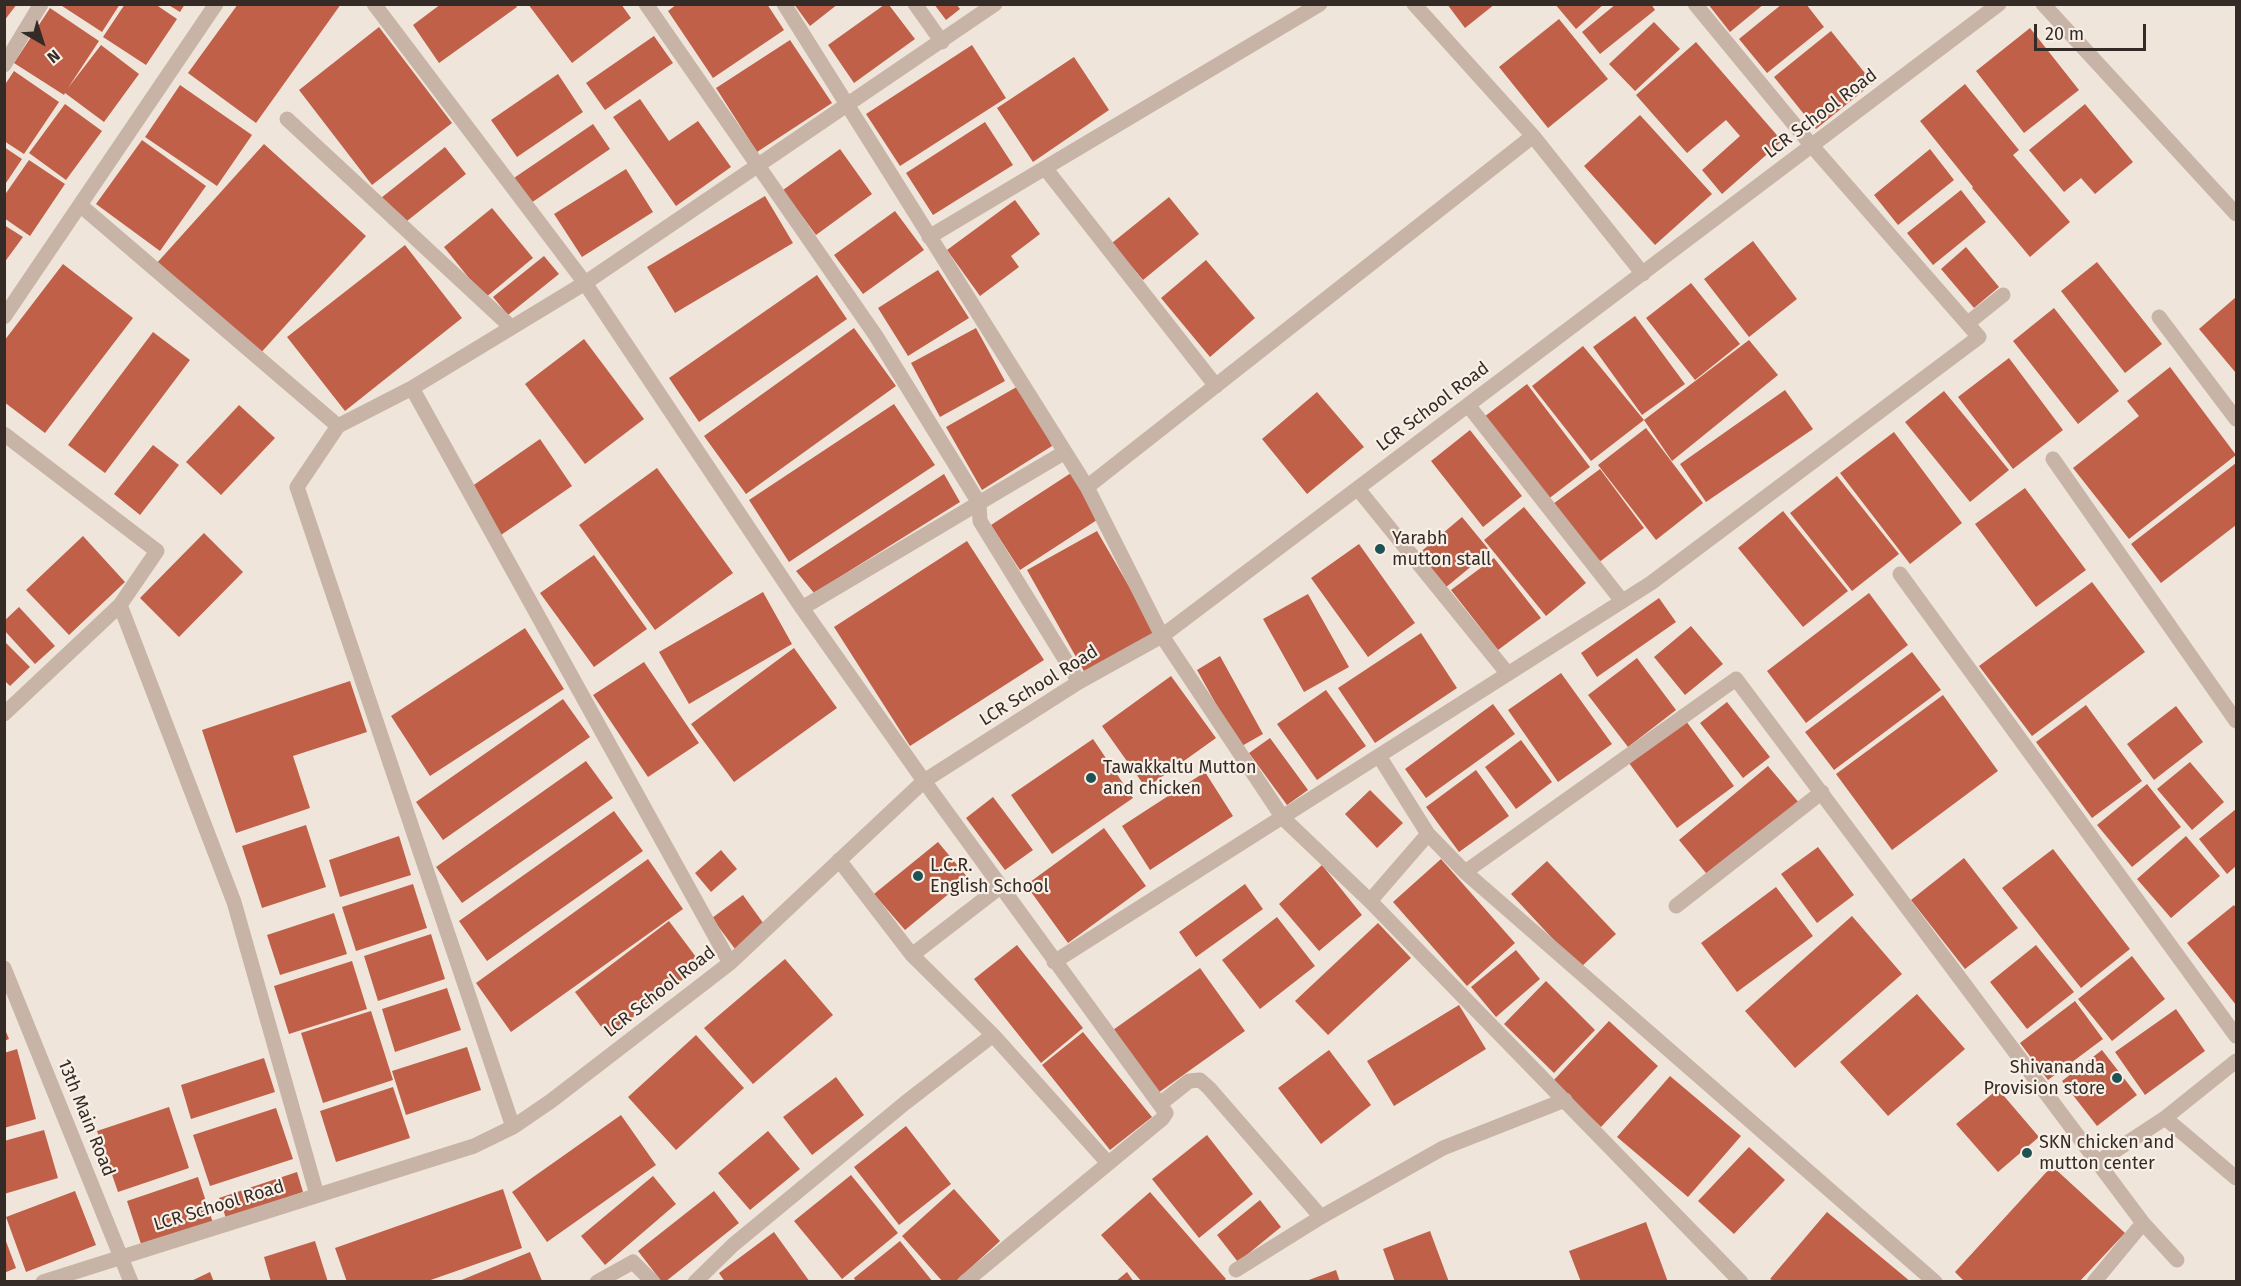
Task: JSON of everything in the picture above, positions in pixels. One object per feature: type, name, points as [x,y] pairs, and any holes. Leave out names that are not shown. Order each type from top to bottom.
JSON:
[{"type":"street","points":[[4,65],[40,4]]},
{"type":"street","points":[[4,317],[216,4]]},
{"type":"street","points":[[374,4],[585,283],[802,608],[1054,962],[1166,1113],[1162,1119],[965,1281]]},
{"type":"street","points":[[646,4],[876,336],[980,503],[980,521],[1079,682]]},
{"type":"street","points":[[784,4],[846,107],[1087,487],[1162,636],[1283,818],[1370,901],[1742,1281]]},
{"type":"street","points":[[915,4],[942,42]]},
{"type":"street","points":[[513,1127],[297,487],[338,426],[412,388],[585,283],[995,4]]},
{"type":"street","points":[[929,237],[1320,4]]},
{"type":"street","points":[[1414,4],[1533,136],[1643,274]]},
{"type":"street","points":[[1054,962],[1651,583],[1979,337],[1812,146],[1695,4]]},
{"type":"street","name":"LCR School Road","points":[[43,1281],[474,1146],[513,1127],[551,1101],[730,963],[924,781],[1079,682],[1162,636],[1999,4]]},
{"type":"street","points":[[2043,4],[2236,214]]},
{"type":"street","points":[[287,118],[511,327]]},
{"type":"street","points":[[1087,487],[1533,136]]},
{"type":"street","points":[[1045,168],[1216,386]]},
{"type":"street","points":[[80,205],[338,426]]},
{"type":"street","points":[[1968,323],[2003,295]]},
{"type":"street","points":[[2158,317],[2236,419]]},
{"type":"street","points":[[412,388],[730,963]]},
{"type":"street","points":[[1468,405],[1622,601]]},
{"type":"street","points":[[4,435],[157,551],[120,605],[4,714]]},
{"type":"street","points":[[802,608],[1065,452]]},
{"type":"street","points":[[2053,459],[2236,721]]},
{"type":"street","points":[[1358,489],[1508,674]]},
{"type":"street","points":[[1900,574],[2236,1036]]},
{"type":"street","points":[[120,605],[234,902],[317,1195]]},
{"type":"street","points":[[1465,872],[1736,679],[2143,1223],[2177,1260]]},
{"type":"street","points":[[1379,756],[1428,834],[1465,872],[1935,1281]]},
{"type":"street","points":[[1676,906],[1821,792]]},
{"type":"street","points":[[1370,901],[1428,834]]},
{"type":"street","points":[[839,860],[912,955],[993,1035],[1108,1163]]},
{"type":"street","points":[[912,955],[1000,887]]},
{"type":"street","name":"13th Main Road","points":[[4,968],[131,1281]]},
{"type":"street","points":[[695,1281],[733,1245],[905,1103],[993,1035]]},
{"type":"street","points":[[2098,1162],[2165,1118],[2236,1061]]},
{"type":"street","points":[[1160,1104],[1190,1081],[1200,1080],[1321,1217]]},
{"type":"street","points":[[1236,1270],[1321,1217],[1443,1148],[1565,1100]]},
{"type":"street","points":[[2165,1118],[2236,1178]]},
{"type":"street","points":[[2094,1281],[2143,1223]]},
{"type":"street","points":[[597,1281],[633,1262],[653,1281]]},
{"type":"building","points":[[4,4],[17,4],[4,21]]},
{"type":"building","points":[[59,4],[120,4],[102,32]]},
{"type":"building","points":[[125,4],[155,4],[177,19],[146,65],[103,37]]},
{"type":"building","points":[[167,4],[185,4],[180,12]]},
{"type":"building","points":[[238,4],[341,4],[256,123],[188,73]]},
{"type":"building","points":[[441,4],[515,4],[517,7],[439,63],[413,25]]},
{"type":"building","points":[[528,4],[621,4],[631,18],[572,63]]},
{"type":"building","points":[[677,4],[767,4],[784,30],[713,78],[668,11]]},
{"type":"building","points":[[794,4],[838,4],[810,26]]},
{"type":"building","points":[[934,4],[956,4],[960,9],[946,20]]},
{"type":"building","points":[[1447,4],[1495,4],[1465,28]]},
{"type":"building","points":[[1555,4],[1604,4],[1576,29]]},
{"type":"building","points":[[1616,4],[1651,4],[1655,10],[1600,54],[1582,32]]},
{"type":"building","points":[[1708,4],[1764,4],[1730,32]]},
{"type":"building","points":[[1782,4],[1806,4],[1824,27],[1767,73],[1739,39]]},
{"type":"building","points":[[884,5],[889,5],[915,39],[854,83],[828,45]]},
{"type":"building","points":[[50,8],[99,41],[68,88],[101,45],[139,74],[104,122],[65,93],[64,95],[14,63]]},
{"type":"building","points":[[1559,19],[1608,79],[1548,128],[1499,67]]},
{"type":"building","points":[[1654,22],[1680,49],[1635,91],[1609,64]]},
{"type":"building","points":[[379,27],[452,123],[372,185],[299,90]]},
{"type":"building","points":[[2030,28],[2079,90],[2024,133],[1976,71]]},
{"type":"building","points":[[1831,31],[1873,83],[1816,129],[1774,77]]},
{"type":"building","points":[[654,36],[673,63],[605,110],[586,83]]},
{"type":"building","points":[[790,40],[832,103],[757,152],[716,88]]},
{"type":"building","points":[[1696,42],[1782,141],[1722,194],[1702,170],[1740,136],[1726,120],[1687,153],[1636,95]]},
{"type":"building","points":[[972,45],[1006,98],[900,166],[866,114]]},
{"type":"building","points":[[1074,57],[1109,110],[1033,162],[997,108]]},
{"type":"building","points":[[14,71],[59,102],[24,154],[4,141],[4,86]]},
{"type":"building","points":[[558,74],[583,112],[517,157],[491,120]]},
{"type":"building","points":[[1965,84],[2019,150],[2013,155],[2070,222],[2030,257],[1920,121]]},
{"type":"building","points":[[180,85],[252,135],[217,186],[145,137]]},
{"type":"building","points":[[640,99],[669,141],[698,121],[731,167],[676,206],[613,117]]},
{"type":"building","points":[[65,104],[102,131],[66,180],[29,153]]},
{"type":"building","points":[[2085,104],[2133,162],[2095,194],[2081,178],[2064,192],[2029,150]]},
{"type":"building","points":[[1640,115],[1712,194],[1655,245],[1584,166]]},
{"type":"building","points":[[985,122],[1013,165],[933,215],[906,173]]},
{"type":"building","points":[[593,124],[610,149],[531,203],[514,178]]},
{"type":"building","points":[[142,140],[206,186],[160,251],[96,204]]},
{"type":"building","points":[[264,144],[366,236],[258,356],[156,264]]},
{"type":"building","points":[[4,147],[22,159],[4,186]]},
{"type":"building","points":[[445,147],[466,174],[402,225],[381,198]]},
{"type":"building","points":[[840,149],[872,194],[816,235],[783,190]]},
{"type":"building","points":[[1930,149],[1954,180],[1898,225],[1874,195]]},
{"type":"building","points":[[29,160],[65,184],[30,236],[4,218],[4,196]]},
{"type":"building","points":[[626,169],[653,212],[582,257],[554,214]]},
{"type":"building","points":[[1961,190],[1986,222],[1933,265],[1907,233]]},
{"type":"building","points":[[765,196],[793,243],[675,313],[647,267]]},
{"type":"building","points":[[1169,197],[1199,234],[1143,280],[1112,243]]},
{"type":"building","points":[[1015,200],[1040,234],[1011,256],[1019,267],[980,296],[947,250]]},
{"type":"building","points":[[492,208],[533,258],[485,298],[444,247]]},
{"type":"building","points":[[895,211],[924,250],[863,294],[834,255]]},
{"type":"building","points":[[4,225],[23,237],[4,263]]},
{"type":"building","points":[[1753,241],[1797,299],[1749,337],[1704,279]]},
{"type":"building","points":[[405,245],[462,318],[345,411],[287,337]]},
{"type":"building","points":[[1966,247],[1999,287],[1974,308],[1941,269]]},
{"type":"building","points":[[544,256],[559,274],[508,315],[493,297]]},
{"type":"building","points":[[1206,260],[1255,318],[1210,357],[1161,298]]},
{"type":"building","points":[[2097,262],[2162,344],[2125,373],[2061,291]]},
{"type":"building","points":[[63,264],[133,318],[45,433],[4,402],[4,341]]},
{"type":"building","points":[[938,270],[969,318],[908,356],[878,308]]},
{"type":"building","points":[[817,275],[847,319],[699,422],[669,378]]},
{"type":"building","points":[[1691,283],[1740,344],[1695,380],[1646,318]]},
{"type":"building","points":[[2236,297],[2236,373],[2199,329]]},
{"type":"building","points":[[2054,308],[2119,391],[2078,424],[2013,341]]},
{"type":"building","points":[[1635,316],[1685,384],[1642,415],[1593,347]]},
{"type":"building","points":[[854,328],[896,386],[746,494],[704,436]]},
{"type":"building","points":[[976,328],[1005,381],[940,417],[911,363]]},
{"type":"building","points":[[153,332],[190,360],[105,473],[68,445]]},
{"type":"building","points":[[584,339],[644,419],[585,464],[525,384]]},
{"type":"building","points":[[1749,340],[1778,375],[1672,461],[1644,420]]},
{"type":"building","points":[[1583,346],[1644,420],[1591,461],[1532,386]]},
{"type":"building","points":[[2009,358],[2063,430],[2013,469],[1958,397]]},
{"type":"building","points":[[2170,367],[2236,455],[2129,539],[2073,468],[2139,416],[2127,401]]},
{"type":"building","points":[[1022,384],[1052,446],[982,490],[946,427]]},
{"type":"building","points":[[1527,384],[1590,467],[1547,500],[1484,417]]},
{"type":"building","points":[[1785,390],[1813,429],[1706,502],[1680,464]]},
{"type":"building","points":[[1944,391],[2009,470],[1970,502],[1905,422]]},
{"type":"building","points":[[1317,392],[1364,447],[1307,494],[1262,439]]},
{"type":"building","points":[[894,404],[935,465],[789,562],[749,500]]},
{"type":"building","points":[[239,405],[275,438],[221,495],[186,462]]},
{"type":"building","points":[[1646,428],[1703,503],[1656,540],[1598,465]]},
{"type":"building","points":[[1470,430],[1522,496],[1483,527],[1431,461]]},
{"type":"building","points":[[1894,432],[1962,523],[1910,564],[1840,473]]},
{"type":"building","points":[[540,439],[572,486],[501,535],[468,489]]},
{"type":"building","points":[[153,445],[179,465],[140,515],[114,494]]},
{"type":"building","points":[[2236,463],[2236,525],[2161,583],[2131,544]]},
{"type":"building","points":[[657,468],[733,573],[655,630],[579,525]]},
{"type":"building","points":[[1600,469],[1644,528],[1598,563],[1553,504]]},
{"type":"building","points":[[1071,473],[1100,518],[1020,570],[991,525]]},
{"type":"building","points":[[944,474],[960,502],[814,593],[796,571]]},
{"type":"building","points":[[1837,476],[1899,554],[1852,591],[1790,513]]},
{"type":"building","points":[[2025,488],[2086,570],[2036,607],[1975,524]]},
{"type":"building","points":[[1524,507],[1586,583],[1546,616],[1484,540]]},
{"type":"building","points":[[1783,511],[1848,591],[1803,627],[1738,548]]},
{"type":"building","points":[[1462,517],[1490,551],[1445,588],[1417,555]]},
{"type":"building","points":[[1097,531],[1156,633],[1085,673],[1027,570]]},
{"type":"building","points":[[204,533],[243,572],[179,637],[140,598]]},
{"type":"building","points":[[83,536],[125,582],[69,635],[26,590]]},
{"type":"building","points":[[967,541],[1044,660],[910,746],[834,627]]},
{"type":"building","points":[[1359,544],[1415,623],[1368,657],[1311,578]]},
{"type":"building","points":[[594,555],[647,629],[594,667],[540,593]]},
{"type":"building","points":[[1494,558],[1541,618],[1498,650],[1451,590]]},
{"type":"building","points":[[2092,582],[2145,652],[2032,736],[1979,666]]},
{"type":"building","points":[[763,592],[792,644],[689,704],[659,652]]},
{"type":"building","points":[[1869,593],[1908,645],[1806,723],[1767,671]]},
{"type":"building","points":[[1308,594],[1349,667],[1304,692],[1263,619]]},
{"type":"building","points":[[1659,598],[1676,622],[1597,677],[1581,653]]},
{"type":"building","points":[[19,607],[55,646],[35,664],[4,630],[4,621]]},
{"type":"building","points":[[1691,626],[1723,664],[1685,695],[1654,657]]},
{"type":"building","points":[[525,628],[564,689],[430,776],[391,716]]},
{"type":"building","points":[[1421,633],[1457,688],[1375,743],[1338,688]]},
{"type":"building","points":[[4,641],[30,667],[10,686],[4,680]]},
{"type":"building","points":[[794,648],[837,708],[734,782],[691,724]]},
{"type":"building","points":[[1912,652],[1941,690],[1834,770],[1805,732]]},
{"type":"building","points":[[1220,656],[1263,734],[1240,747],[1197,670]]},
{"type":"building","points":[[1637,658],[1676,710],[1628,747],[1588,695]]},
{"type":"building","points":[[644,662],[699,743],[648,777],[593,695]]},
{"type":"building","points":[[1561,673],[1612,744],[1558,782],[1508,710]]},
{"type":"building","points":[[1171,676],[1216,738],[1146,788],[1102,726]]},
{"type":"building","points":[[350,681],[367,732],[293,756],[310,808],[236,833],[202,730]]},
{"type":"building","points":[[1326,690],[1366,746],[1317,780],[1277,724]]},
{"type":"building","points":[[1943,695],[1998,771],[1892,850],[1836,774]]},
{"type":"building","points":[[563,699],[590,737],[443,840],[416,802]]},
{"type":"building","points":[[1727,702],[1770,757],[1743,778],[1700,723]]},
{"type":"building","points":[[1493,704],[1515,734],[1426,798],[1405,769]]},
{"type":"building","points":[[2086,705],[2142,781],[2092,818],[2036,742]]},
{"type":"building","points":[[2176,706],[2203,742],[2154,780],[2127,744]]},
{"type":"building","points":[[1686,721],[1734,786],[1677,828],[1629,763]]},
{"type":"building","points":[[1270,738],[1308,790],[1287,805],[1249,753]]},
{"type":"building","points":[[1093,739],[1133,798],[1052,854],[1011,795]]},
{"type":"building","points":[[1521,740],[1552,782],[1516,809],[1485,767]]},
{"type":"building","points":[[586,761],[613,798],[462,903],[436,867]]},
{"type":"building","points":[[2190,762],[2224,802],[2192,830],[2157,789]]},
{"type":"building","points":[[1768,766],[1800,804],[1710,878],[1679,840]]},
{"type":"building","points":[[1476,770],[1509,816],[1459,852],[1426,807]]},
{"type":"building","points":[[1205,772],[1233,816],[1150,870],[1122,826]]},
{"type":"building","points":[[2147,784],[2181,827],[2132,867],[2097,825]]},
{"type":"building","points":[[1370,790],[1403,823],[1377,848],[1345,814]]},
{"type":"building","points":[[993,797],[1033,850],[1005,870],[966,818]]},
{"type":"building","points":[[2236,809],[2236,866],[2227,874],[2199,839]]},
{"type":"building","points":[[614,811],[643,851],[487,961],[459,921]]},
{"type":"building","points":[[306,825],[326,887],[262,908],[242,846]]},
{"type":"building","points":[[1104,828],[1146,886],[1068,943],[1026,885]]},
{"type":"building","points":[[399,836],[411,875],[340,897],[329,860]]},
{"type":"building","points":[[2186,836],[2220,876],[2171,918],[2137,879]]},
{"type":"building","points":[[938,842],[968,878],[905,930],[874,894]]},
{"type":"building","points":[[1818,847],[1854,895],[1817,923],[1781,874]]},
{"type":"building","points":[[2053,849],[2130,949],[2081,988],[2002,888]]},
{"type":"building","points":[[721,850],[737,869],[711,892],[695,873]]},
{"type":"building","points":[[1964,858],[2018,928],[1965,969],[1911,900]]},
{"type":"building","points":[[648,859],[683,909],[511,1032],[476,983]]},
{"type":"building","points":[[1441,859],[1515,943],[1467,986],[1393,902]]},
{"type":"building","points":[[1547,861],[1616,934],[1580,968],[1511,894]]},
{"type":"building","points":[[1322,865],[1362,915],[1319,951],[1279,904]]},
{"type":"building","points":[[413,884],[427,928],[356,951],[342,907]]},
{"type":"building","points":[[1245,884],[1263,909],[1196,957],[1179,932]]},
{"type":"building","points":[[1776,887],[1813,936],[1737,992],[1701,943]]},
{"type":"building","points":[[743,895],[766,927],[735,949],[712,918]]},
{"type":"building","points":[[2234,905],[2236,908],[2236,1005],[2187,943]]},
{"type":"building","points":[[334,913],[347,954],[280,975],[267,935]]},
{"type":"building","points":[[1852,916],[1902,974],[1795,1068],[1745,1011]]},
{"type":"building","points":[[1277,917],[1315,966],[1260,1009],[1222,960]]},
{"type":"building","points":[[669,921],[702,965],[608,1036],[575,992]]},
{"type":"building","points":[[1378,923],[1411,958],[1328,1035],[1295,1001]]},
{"type":"building","points":[[431,934],[445,979],[378,1001],[364,956]]},
{"type":"building","points":[[1017,945],[1083,1028],[1041,1063],[974,979]]},
{"type":"building","points":[[2036,945],[2074,992],[2027,1029],[1990,982]]},
{"type":"building","points":[[1516,950],[1540,979],[1496,1017],[1471,987]]},
{"type":"building","points":[[2132,956],[2165,999],[2112,1041],[2078,999]]},
{"type":"building","points":[[785,959],[833,1015],[753,1084],[704,1028]]},
{"type":"building","points":[[352,961],[367,1009],[289,1034],[274,986]]},
{"type":"building","points":[[1200,968],[1245,1031],[1158,1093],[1113,1030]]},
{"type":"building","points":[[1546,981],[1595,1030],[1554,1073],[1504,1024]]},
{"type":"building","points":[[447,988],[461,1030],[395,1052],[382,1009]]},
{"type":"building","points":[[1917,994],[1965,1049],[1888,1116],[1840,1062]]},
{"type":"building","points":[[2075,1001],[2103,1039],[2048,1080],[2020,1043]]},
{"type":"building","points":[[1459,1005],[1486,1049],[1394,1106],[1367,1061]]},
{"type":"building","points":[[2176,1009],[2205,1051],[2145,1095],[2115,1052]]},
{"type":"building","points":[[371,1011],[393,1080],[323,1103],[301,1033]]},
{"type":"building","points":[[1609,1021],[1658,1066],[1601,1127],[1553,1081]]},
{"type":"building","points":[[4,1027],[9,1039],[4,1041]]},
{"type":"building","points":[[1083,1032],[1152,1117],[1110,1150],[1042,1065]]},
{"type":"building","points":[[696,1035],[744,1088],[676,1150],[628,1097]]},
{"type":"building","points":[[467,1047],[481,1090],[406,1115],[392,1071]]},
{"type":"building","points":[[17,1049],[36,1119],[4,1128],[4,1053]]},
{"type":"building","points":[[1329,1050],[1371,1105],[1321,1144],[1278,1088]]},
{"type":"building","points":[[2102,1050],[2137,1095],[2097,1126],[2062,1081]]},
{"type":"building","points":[[264,1058],[275,1092],[191,1119],[181,1085]]},
{"type":"building","points":[[1670,1076],[1741,1136],[1688,1197],[1617,1137]]},
{"type":"building","points":[[836,1077],[864,1115],[812,1155],[783,1117]]},
{"type":"building","points":[[393,1087],[410,1138],[336,1162],[320,1111]]},
{"type":"building","points":[[1998,1089],[2039,1137],[1998,1172],[1956,1124]]},
{"type":"building","points":[[169,1107],[189,1168],[118,1192],[97,1131]]},
{"type":"building","points":[[276,1108],[293,1159],[210,1186],[193,1135]]},
{"type":"building","points":[[621,1115],[656,1165],[547,1242],[512,1192]]},
{"type":"building","points":[[906,1126],[951,1184],[899,1225],[854,1167]]},
{"type":"building","points":[[44,1130],[58,1178],[4,1194],[4,1141]]},
{"type":"building","points":[[768,1131],[800,1169],[750,1210],[718,1173]]},
{"type":"building","points":[[1207,1135],[1253,1194],[1199,1238],[1152,1179]]},
{"type":"building","points":[[1749,1147],[1785,1180],[1734,1234],[1698,1201]]},
{"type":"building","points":[[2052,1166],[2125,1233],[2079,1282],[1965,1282],[1955,1272]]},
{"type":"building","points":[[297,1172],[303,1192],[226,1218],[219,1198]]},
{"type":"building","points":[[851,1175],[898,1233],[842,1279],[794,1221]]},
{"type":"building","points":[[653,1176],[676,1204],[605,1265],[581,1236]]},
{"type":"building","points":[[198,1177],[214,1226],[143,1250],[127,1201]]},
{"type":"building","points":[[503,1189],[522,1248],[425,1282],[347,1282],[335,1248]]},
{"type":"building","points":[[954,1189],[1000,1241],[955,1282],[943,1282],[902,1236]]},
{"type":"building","points":[[75,1191],[96,1245],[26,1272],[6,1217]]},
{"type":"building","points":[[714,1191],[739,1223],[665,1282],[662,1282],[638,1251]]},
{"type":"building","points":[[1150,1192],[1226,1279],[1223,1282],[1142,1282],[1101,1235]]},
{"type":"building","points":[[1260,1200],[1281,1227],[1238,1262],[1217,1235]]},
{"type":"building","points":[[1827,1212],[1911,1282],[1776,1282],[1770,1279]]},
{"type":"building","points":[[1646,1222],[1668,1282],[1581,1282],[1569,1251]]},
{"type":"building","points":[[1430,1231],[1449,1282],[1395,1282],[1383,1249]]},
{"type":"building","points":[[774,1232],[810,1282],[725,1282],[719,1273]]},
{"type":"building","points":[[4,1236],[16,1268],[4,1273]]},
{"type":"building","points":[[315,1241],[328,1282],[271,1282],[264,1257]]},
{"type":"building","points":[[900,1241],[933,1282],[856,1282],[854,1278]]},
{"type":"building","points":[[530,1252],[542,1281],[459,1281]]},
{"type":"building","points":[[1336,1270],[1340,1282],[1306,1282],[1306,1281]]},
{"type":"building","points":[[210,1272],[214,1282],[189,1282]]},
{"type":"building","points":[[1127,1272],[1134,1282],[1115,1282]]},
{"type":"place","name":"Yarabh mutton stall","points":[[1380,549]]},
{"type":"place","name":"Tawakkaltu Mutton and chicken","points":[[1091,778]]},
{"type":"place","name":"L.C.R. English School","points":[[918,876]]},
{"type":"place","name":"Shivananda Provision store","points":[[2117,1078]]},
{"type":"place","name":"SKN chicken and mutton center","points":[[2027,1153]]}]
